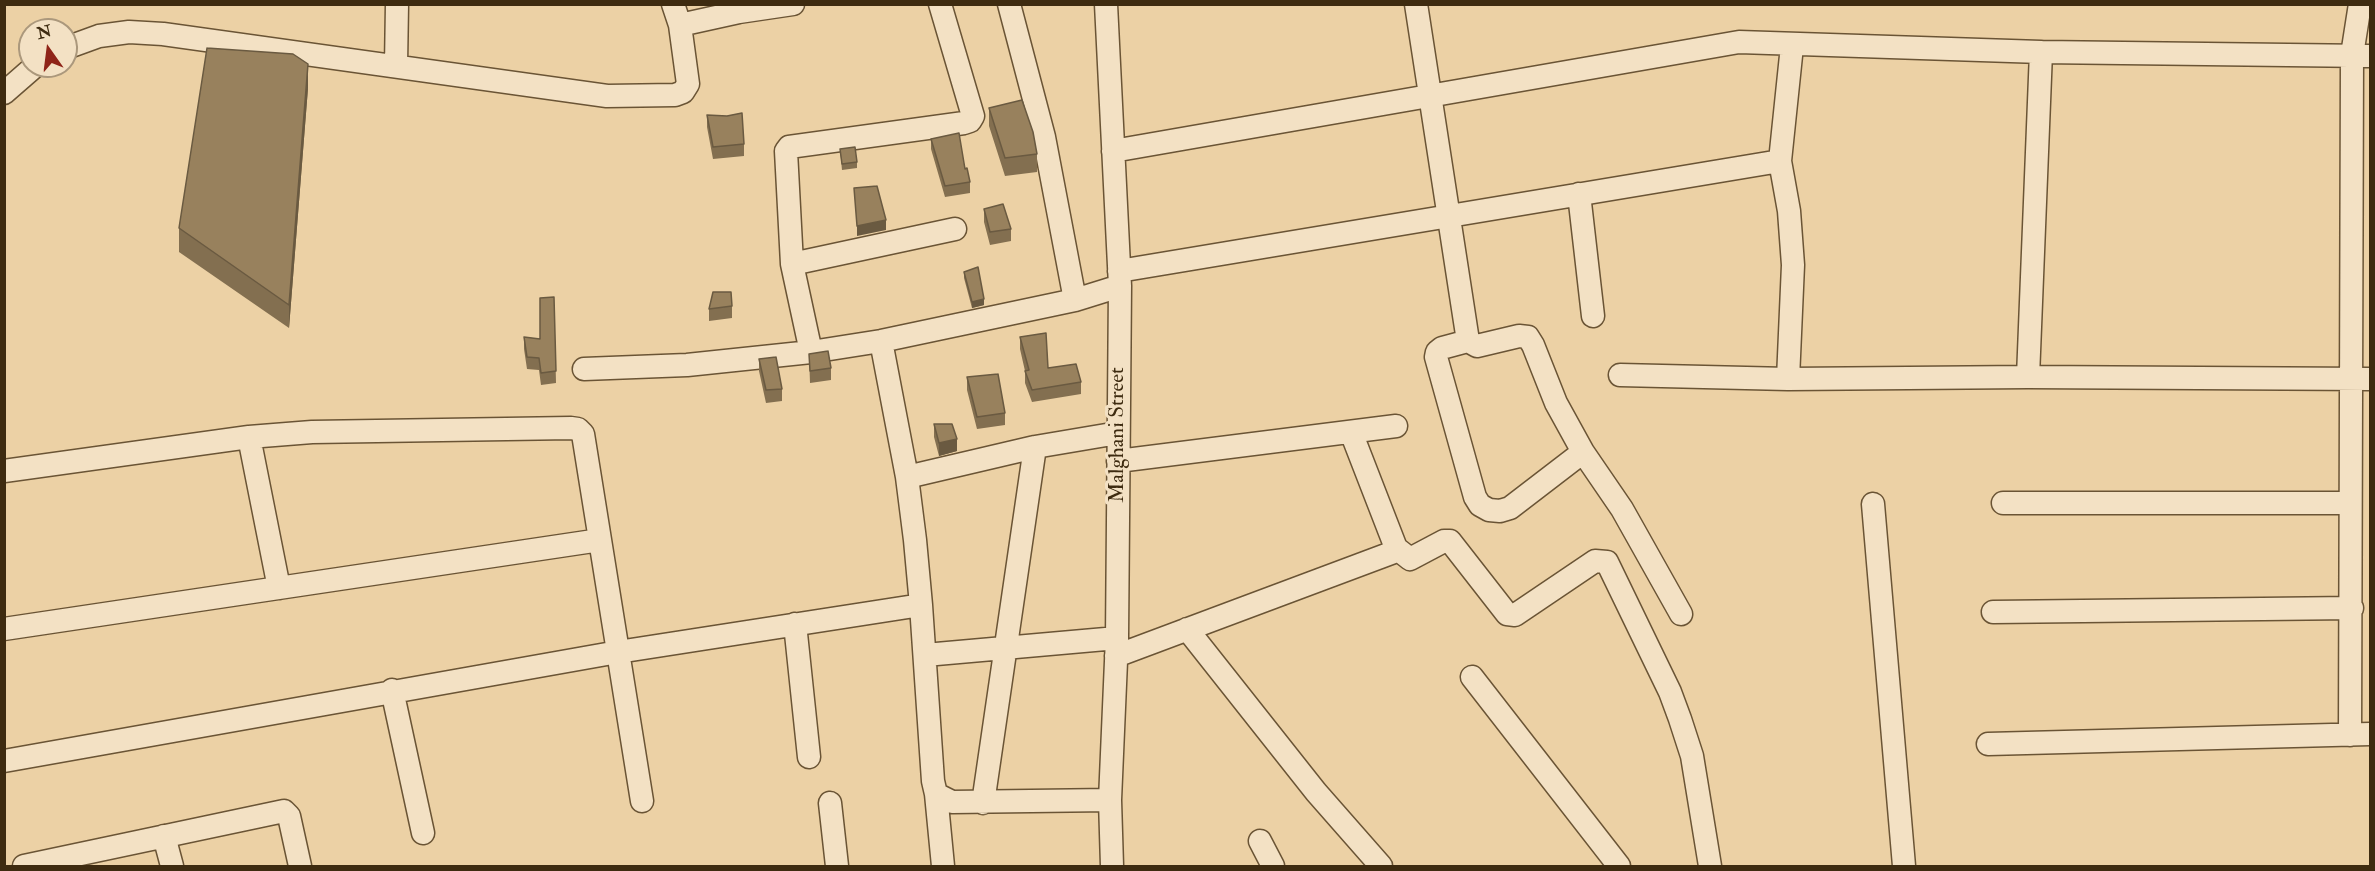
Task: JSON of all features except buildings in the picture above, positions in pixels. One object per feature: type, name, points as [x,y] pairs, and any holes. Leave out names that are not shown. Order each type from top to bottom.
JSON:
[{"type":"street","points":[[396,66],[397,4]]},
{"type":"street","points":[[78,44],[99,36],[129,32],[163,34],[607,96],[675,95],[683,92],[687,84],[676,15],[739,12],[793,4]]},
{"type":"street","points":[[811,352],[792,264],[787,149],[964,123],[973,116],[940,4]]},
{"type":"street","points":[[1009,4],[1044,137],[1076,300]]},
{"type":"street","name":"Malghani Street","points":[[1106,4],[1120,278],[1116,647],[1110,800],[1112,867]]},
{"type":"street","points":[[1416,4],[1468,341]]},
{"type":"street","points":[[1988,744],[2360,734],[2352,608],[2350,502],[2361,379],[2360,4]]},
{"type":"street","points":[[1113,151],[1739,42],[1792,46],[2041,52],[2361,56]]},
{"type":"street","points":[[1788,379],[1792,265],[1789,212],[1780,161],[1792,46]]},
{"type":"street","points":[[2028,377],[2041,52]]},
{"type":"street","points":[[4,93],[21,78]]},
{"type":"street","points":[[584,369],[687,365],[811,352],[881,341],[1076,300],[1120,278],[1449,216],[1780,161]]},
{"type":"street","points":[[1579,194],[1593,316]]},
{"type":"street","points":[[792,264],[955,229]]},
{"type":"street","points":[[1582,452],[1510,508],[1500,511],[1489,510],[1480,505],[1475,497],[1436,357],[1437,352],[1442,348],[1468,341],[1477,345],[1519,336],[1528,337],[1556,403],[1582,452],[1622,509],[1681,614]]},
{"type":"street","points":[[881,341],[907,477],[921,605],[933,781],[943,867]]},
{"type":"street","points":[[1620,375],[1788,379],[2028,377],[2361,379]]},
{"type":"street","points":[[1118,461],[1396,426]]},
{"type":"street","points":[[4,471],[249,437],[312,432],[578,429],[583,434],[642,801]]},
{"type":"street","points":[[1351,432],[1396,548],[1410,559],[1444,541],[1450,541],[1507,614],[1511,616],[1595,561],[1607,562],[1670,692],[1680,718],[1692,756],[1710,867]]},
{"type":"street","points":[[907,477],[1035,447],[1118,433]]},
{"type":"street","points":[[249,437],[279,588]]},
{"type":"street","points":[[983,802],[1035,447]]},
{"type":"street","points":[[2003,503],[2350,502]]},
{"type":"street","points":[[1873,504],[1904,867]]},
{"type":"street","points":[[4,629],[600,540]]},
{"type":"street","points":[[925,654],[1005,647],[1116,647],[1187,629],[1394,552],[1396,548]]},
{"type":"street","points":[[4,761],[392,690],[921,605]]},
{"type":"street","points":[[1993,612],[2352,608]]},
{"type":"street","points":[[795,624],[809,757]]},
{"type":"street","points":[[1187,629],[1316,792],[1381,867]]},
{"type":"street","points":[[1472,677],[1619,867]]},
{"type":"street","points":[[392,690],[423,833]]},
{"type":"street","points":[[936,794],[952,802],[1110,800]]},
{"type":"street","points":[[830,803],[837,867]]},
{"type":"street","points":[[24,867],[284,811],[289,816],[300,867]]},
{"type":"street","points":[[164,836],[172,867]]},
{"type":"street","points":[[1260,841],[1273,867]]}]
